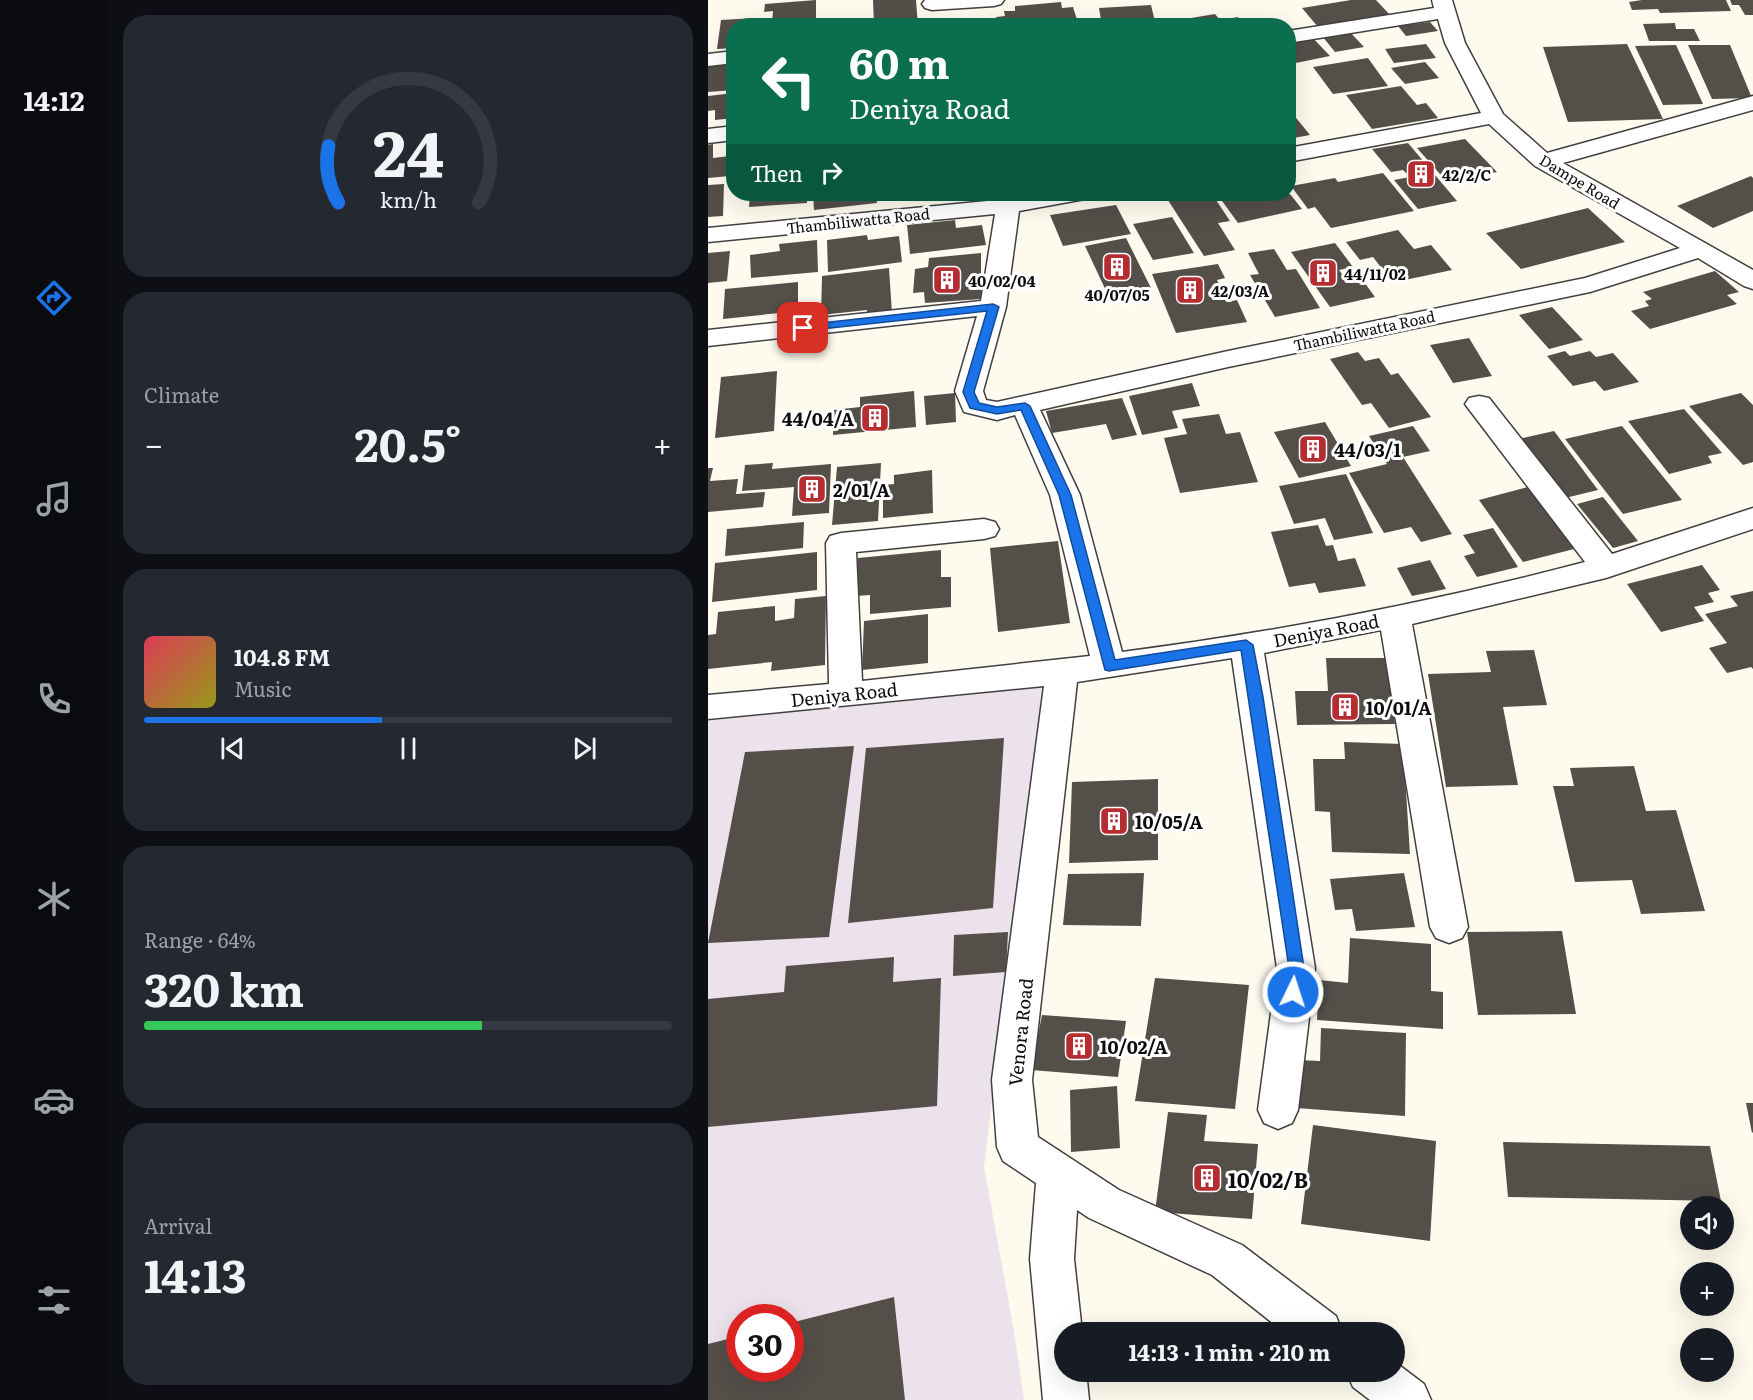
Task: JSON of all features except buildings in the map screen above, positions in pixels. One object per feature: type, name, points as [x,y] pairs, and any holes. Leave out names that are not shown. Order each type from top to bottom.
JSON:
[{"type":"street","points":[[932,18],[932,2],[994,0]]},
{"type":"street","points":[[1296,35],[1444,6]]},
{"type":"street","name":"Dampe Road","points":[[1444,6],[1455,43],[1494,117],[1543,161],[1701,249],[1753,281]]},
{"type":"street","points":[[708,60],[726,58]]},
{"type":"street","points":[[1543,161],[1753,103]]},
{"type":"street","points":[[1296,154],[1494,117]]},
{"type":"street","points":[[708,136],[726,134]]},
{"type":"street","name":"Thambiliwatta Road","points":[[708,235],[1008,206],[1037,201]]},
{"type":"street","name":"Thambiliwatta Road","points":[[1008,206],[993,307],[969,392],[974,406],[997,411],[1228,359],[1590,284],[1701,249]]},
{"type":"street","points":[[708,338],[993,307]]},
{"type":"street","points":[[1479,404],[1606,568]]},
{"type":"street","points":[[1025,406],[1065,495],[1109,666]]},
{"type":"street","name":"Deniya Road","points":[[708,707],[846,695],[1109,666],[1246,645],[1395,617],[1606,568],[1697,539],[1753,518]]},
{"type":"street","points":[[846,695],[842,543],[984,529]]},
{"type":"street","points":[[1395,617],[1449,927]]},
{"type":"street","points":[[1246,645],[1256,697],[1296,968],[1278,1110]]},
{"type":"street","name":"Venora Road","points":[[1062,671],[1012,1080],[1018,1147],[1104,1204],[1227,1260],[1307,1322]]},
{"type":"street","points":[[1058,1172],[1052,1259],[1066,1400]]},
{"type":"street","points":[[1384,1382],[1408,1400]]},
{"type":"shaded area","points":[[1043,683],[984,1167],[1014,1331],[1024,1400],[708,1400],[708,721]]},
{"type":"place","name":"42/2/C","points":[[1421,174]]},
{"type":"place","name":"40/07/05","points":[[1117,267]]},
{"type":"place","name":"44/11/02","points":[[1323,273]]},
{"type":"place","name":"40/02/04","points":[[947,280]]},
{"type":"place","name":"42/03/A","points":[[1190,290]]},
{"type":"place","name":"44/04/A","points":[[875,418]]},
{"type":"place","name":"44/03/1","points":[[1313,449]]},
{"type":"place","name":"2/01/A","points":[[812,489]]},
{"type":"place","name":"10/01/A","points":[[1345,707]]},
{"type":"place","name":"10/05/A","points":[[1114,821]]},
{"type":"place","name":"10/02/A","points":[[1079,1046]]},
{"type":"place","name":"10/02/B","points":[[1207,1178]]},
{"type":"route","points":[[803,328],[993,307],[969,392],[974,406],[997,411],[1025,406],[1065,495],[1109,666],[1246,645],[1256,697],[1296,968],[1293,992]]}]
